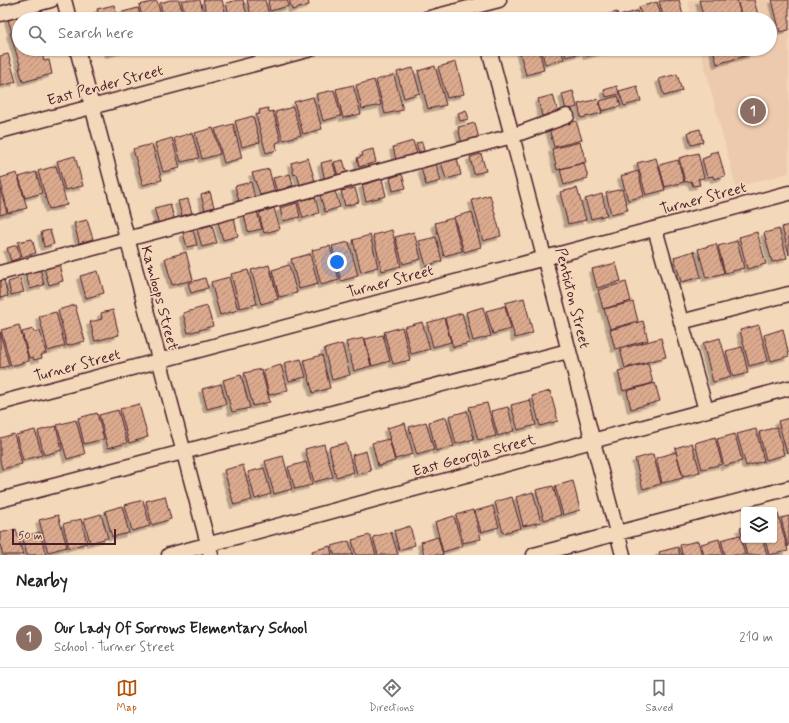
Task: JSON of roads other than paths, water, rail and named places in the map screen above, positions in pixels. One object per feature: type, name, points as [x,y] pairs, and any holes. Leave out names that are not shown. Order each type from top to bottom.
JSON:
[{"type":"street","points":[[0,14],[51,0]]},
{"type":"street","points":[[64,0],[67,12]]},
{"type":"street","points":[[459,12],[478,8],[499,0]]},
{"type":"street","name":"Kamloops Street","points":[[79,56],[209,550]]},
{"type":"street","name":"East Pender Street","points":[[0,131],[284,56]]},
{"type":"street","name":"Penticton Street","points":[[491,56],[623,555]]},
{"type":"street","points":[[0,273],[512,136],[567,116]]},
{"type":"street","name":"Turner Street","points":[[0,403],[789,193]]},
{"type":"street","points":[[655,229],[706,410]]},
{"type":"street","points":[[681,322],[789,294]]},
{"type":"street","points":[[0,500],[184,453],[568,351]]},
{"type":"street","name":"East Georgia Street","points":[[169,555],[209,550],[592,441],[789,388]]},
{"type":"street","points":[[534,555],[789,488]]},
{"type":"place","name":"Our Lady Of Sorrows Elementary School","points":[[753,111]]}]
